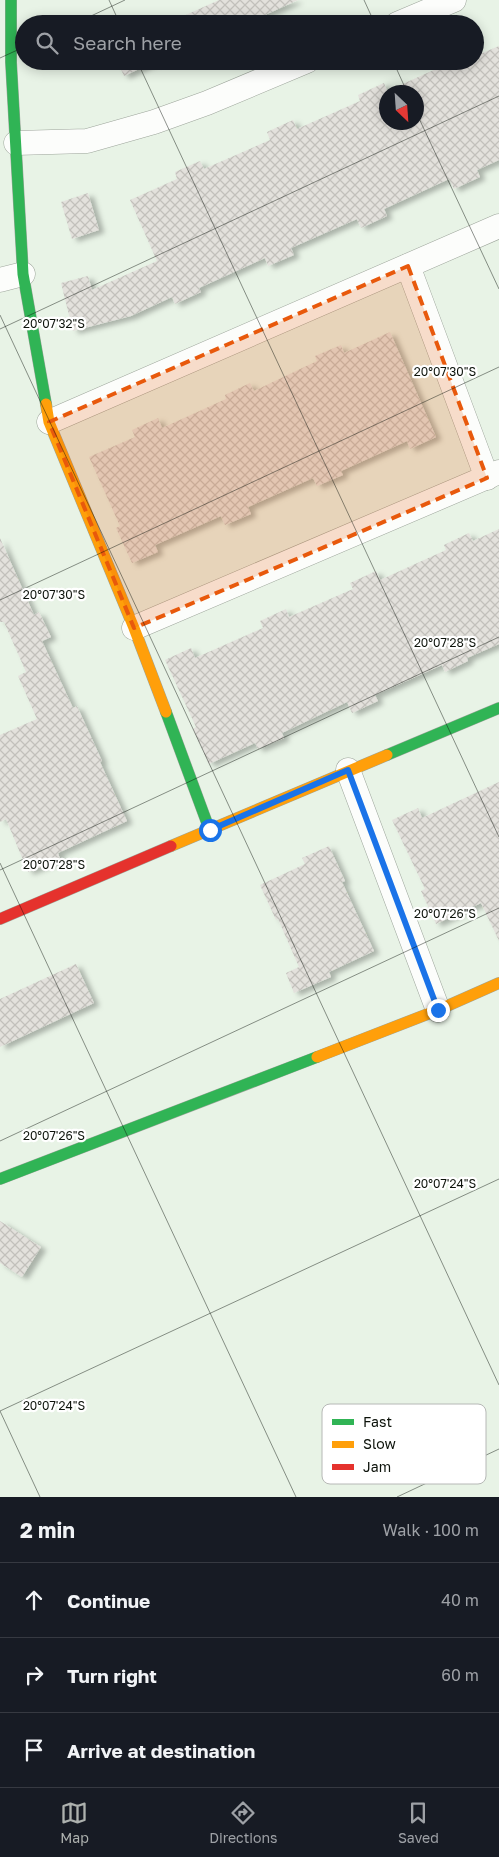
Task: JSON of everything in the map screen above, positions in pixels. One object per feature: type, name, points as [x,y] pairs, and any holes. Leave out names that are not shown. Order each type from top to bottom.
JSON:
[{"type":"street","points":[[11,0],[12,62],[23,274],[49,422],[134,628],[210,830]]},
{"type":"street","points":[[418,15],[454,0]]},
{"type":"street","points":[[16,142],[87,141],[154,122],[207,103],[286,70]]},
{"type":"street","points":[[49,422],[499,226]]},
{"type":"street","points":[[134,628],[493,475],[408,266]]},
{"type":"street","points":[[0,280],[23,274]]},
{"type":"street","points":[[0,918],[499,708]]},
{"type":"street","points":[[348,770],[438,1010]]},
{"type":"street","points":[[0,1179],[438,1010],[499,983]]},
{"type":"highlighted area","points":[[408,266],[487,478],[134,628],[49,422]]},
{"type":"building","points":[[219,0],[298,0],[265,15],[186,15]]},
{"type":"building","points":[[499,46],[499,160],[477,170],[480,177],[454,189],[449,179],[384,209],[387,216],[361,228],[357,219],[291,248],[294,255],[268,266],[265,258],[199,288],[201,292],[175,304],[172,297],[131,316],[73,331],[61,283],[88,276],[92,290],[157,261],[130,200],[177,179],[175,172],[200,161],[204,169],[270,140],[267,132],[293,120],[297,129],[360,101],[358,95],[379,85],[379,130],[424,130],[424,85],[400,85],[434,70],[484,70],[484,52]]},
{"type":"building","points":[[121,70],[137,70],[124,76]]},
{"type":"building","points":[[88,193],[99,230],[72,239],[61,202]]},
{"type":"building","points":[[390,332],[436,437],[410,449],[407,441],[341,471],[343,475],[317,486],[313,478],[248,507],[251,514],[225,525],[221,516],[155,545],[158,552],[132,563],[116,528],[120,526],[89,457],[135,437],[132,430],[158,418],[162,428],[226,399],[225,395],[250,383],[254,391],[317,361],[315,356],[341,345],[344,353]]},
{"type":"building","points":[[499,529],[499,644],[467,658],[468,661],[445,672],[442,665],[375,695],[378,701],[352,713],[347,702],[282,733],[284,738],[258,749],[255,743],[209,764],[193,729],[196,727],[165,660],[191,648],[195,658],[263,628],[260,621],[286,609],[289,617],[353,589],[350,583],[376,571],[380,580],[446,550],[444,545],[469,533],[473,541]]},
{"type":"building","points":[[0,538],[34,615],[39,612],[51,637],[42,641],[73,708],[77,706],[127,821],[58,853],[60,859],[28,872],[6,819],[0,822],[0,735],[37,719],[18,676],[26,672],[4,622],[0,622]]},
{"type":"building","points":[[499,782],[499,941],[481,903],[436,924],[421,891],[425,889],[392,820],[418,808],[422,818]]},
{"type":"building","points":[[329,846],[345,881],[342,882],[374,951],[329,972],[331,977],[294,993],[286,973],[299,967],[278,919],[276,920],[260,885],[305,864],[302,858]]},
{"type":"building","points":[[76,964],[94,1003],[0,1047],[0,999]]},
{"type":"building","points":[[0,1221],[41,1247],[22,1277],[0,1263]]},
{"type":"traffic: fast","points":[[11,0],[11,62],[23,274],[46,404]]},
{"type":"traffic: fast","points":[[387,755],[499,708]]},
{"type":"traffic: fast","points":[[166,712],[210,831]]},
{"type":"traffic: fast","points":[[0,1179],[317,1057]]},
{"type":"traffic: slow","points":[[46,404],[49,422],[134,628],[166,712]]},
{"type":"traffic: slow","points":[[171,846],[387,755]]},
{"type":"traffic: slow","points":[[317,1057],[438,1010],[499,983]]},
{"type":"traffic: jam","points":[[0,919],[171,846]]},
{"type":"route","points":[[210,830],[348,770],[438,1010]]}]
